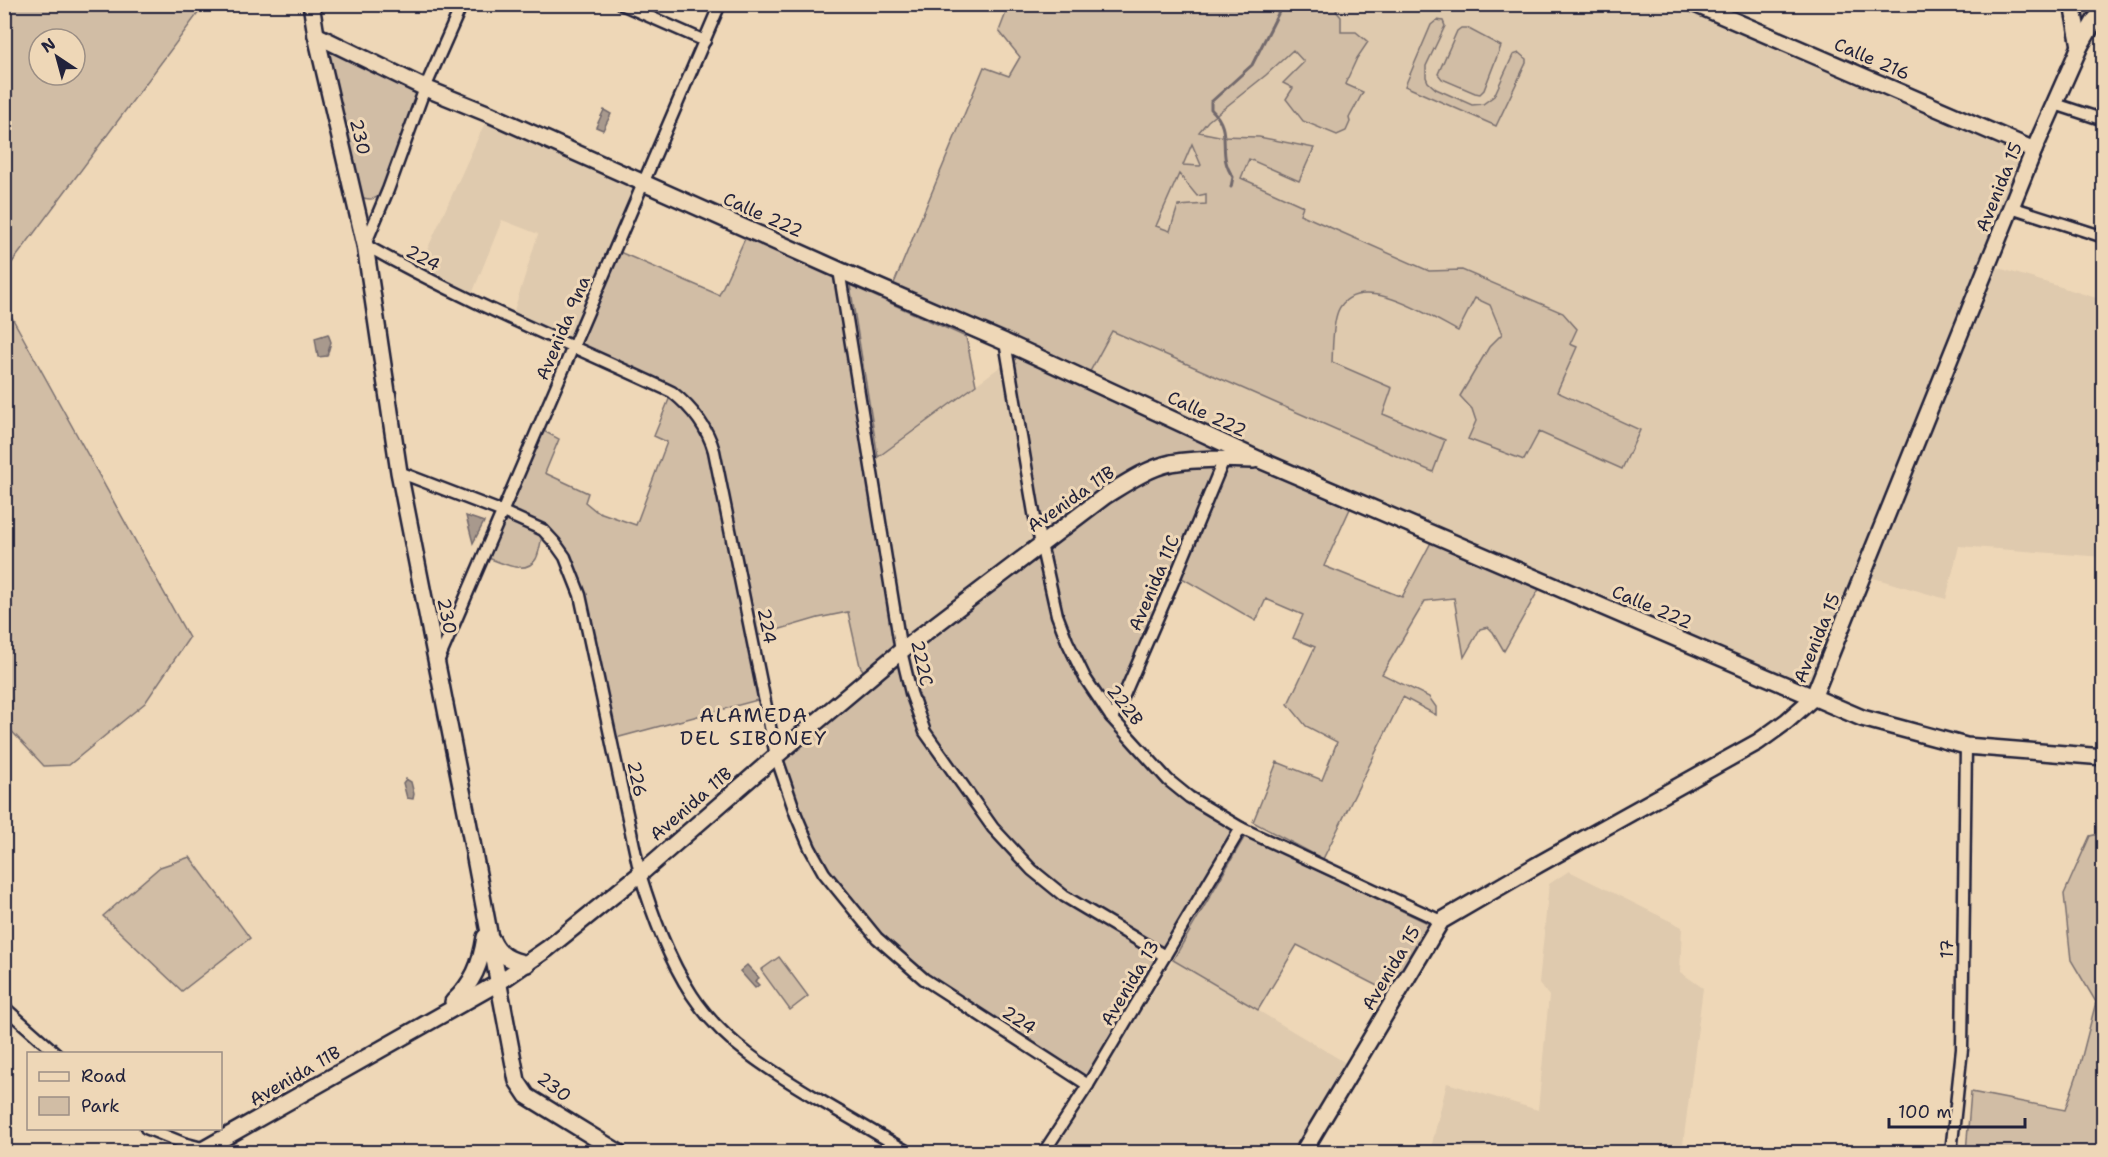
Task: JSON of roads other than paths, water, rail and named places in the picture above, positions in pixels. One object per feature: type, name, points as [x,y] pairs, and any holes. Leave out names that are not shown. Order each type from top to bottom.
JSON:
[{"type":"street","name":"230","points":[[311,4],[316,35],[365,245],[399,472],[514,1071],[522,1089],[535,1101],[618,1152]]},
{"type":"street","points":[[365,245],[388,190],[425,88],[462,4]]},
{"type":"street","points":[[621,4],[705,41]]},
{"type":"street","name":"Avenida 9na","points":[[437,665],[720,4]]},
{"type":"street","name":"Calle 216","points":[[1695,4],[2034,150]]},
{"type":"street","points":[[2072,4],[2080,46]]},
{"type":"street","name":"Avenida 15","points":[[1303,1152],[1441,921],[1758,742],[1814,698],[2034,150],[2080,46],[2103,9]]},
{"type":"street","name":"Calle 222","points":[[316,35],[425,88],[489,114],[1005,342],[1260,460],[1862,718],[1966,746],[2103,757]]},
{"type":"street","points":[[2055,104],[2103,120]]},
{"type":"street","points":[[2011,207],[2103,237]]},
{"type":"street","name":"224","points":[[365,245],[416,274],[672,392],[686,403],[709,433],[720,475],[776,756],[796,815],[824,873],[877,938],[924,979],[1088,1085]]},
{"type":"street","name":"222C","points":[[839,270],[902,651],[911,693],[925,732],[993,828],[1032,870],[1064,896],[1165,956]]},
{"type":"street","name":"222B","points":[[1005,342],[1034,513],[1057,615],[1085,678],[1112,717],[1168,780],[1189,797],[1240,828],[1441,921]]},
{"type":"street","name":"Avenida 11C","points":[[1112,717],[1118,709],[1224,459]]},
{"type":"street","name":"Avenida 11B","points":[[203,1150],[498,983],[527,964],[640,874],[902,651],[1105,496],[1136,477],[1169,464],[1196,460],[1260,460]]},
{"type":"street","name":"226","points":[[399,472],[543,530],[555,543],[565,557],[580,595],[640,874],[654,919],[693,997],[712,1021],[767,1069],[908,1152]]},
{"type":"street","name":"17","points":[[1951,1152],[1962,1049],[1966,746]]},
{"type":"street","name":"Avenida 13","points":[[1044,1152],[1088,1085],[1240,828]]},
{"type":"street","points":[[437,1018],[467,988],[479,965],[486,936],[484,907]]},
{"type":"street","points":[[488,931],[494,945],[504,956],[527,964]]},
{"type":"street","points":[[4,1007],[56,1052]]},
{"type":"street","points":[[151,1130],[203,1150]]},
{"type":"waterway","points":[[1231,187],[1233,177],[1225,159],[1224,134],[1218,118],[1211,109],[1211,102],[1252,65],[1283,4]]},
{"type":"district","name":"ALAMEDA DEL SIBONEY","points":[[754,726]]}]
